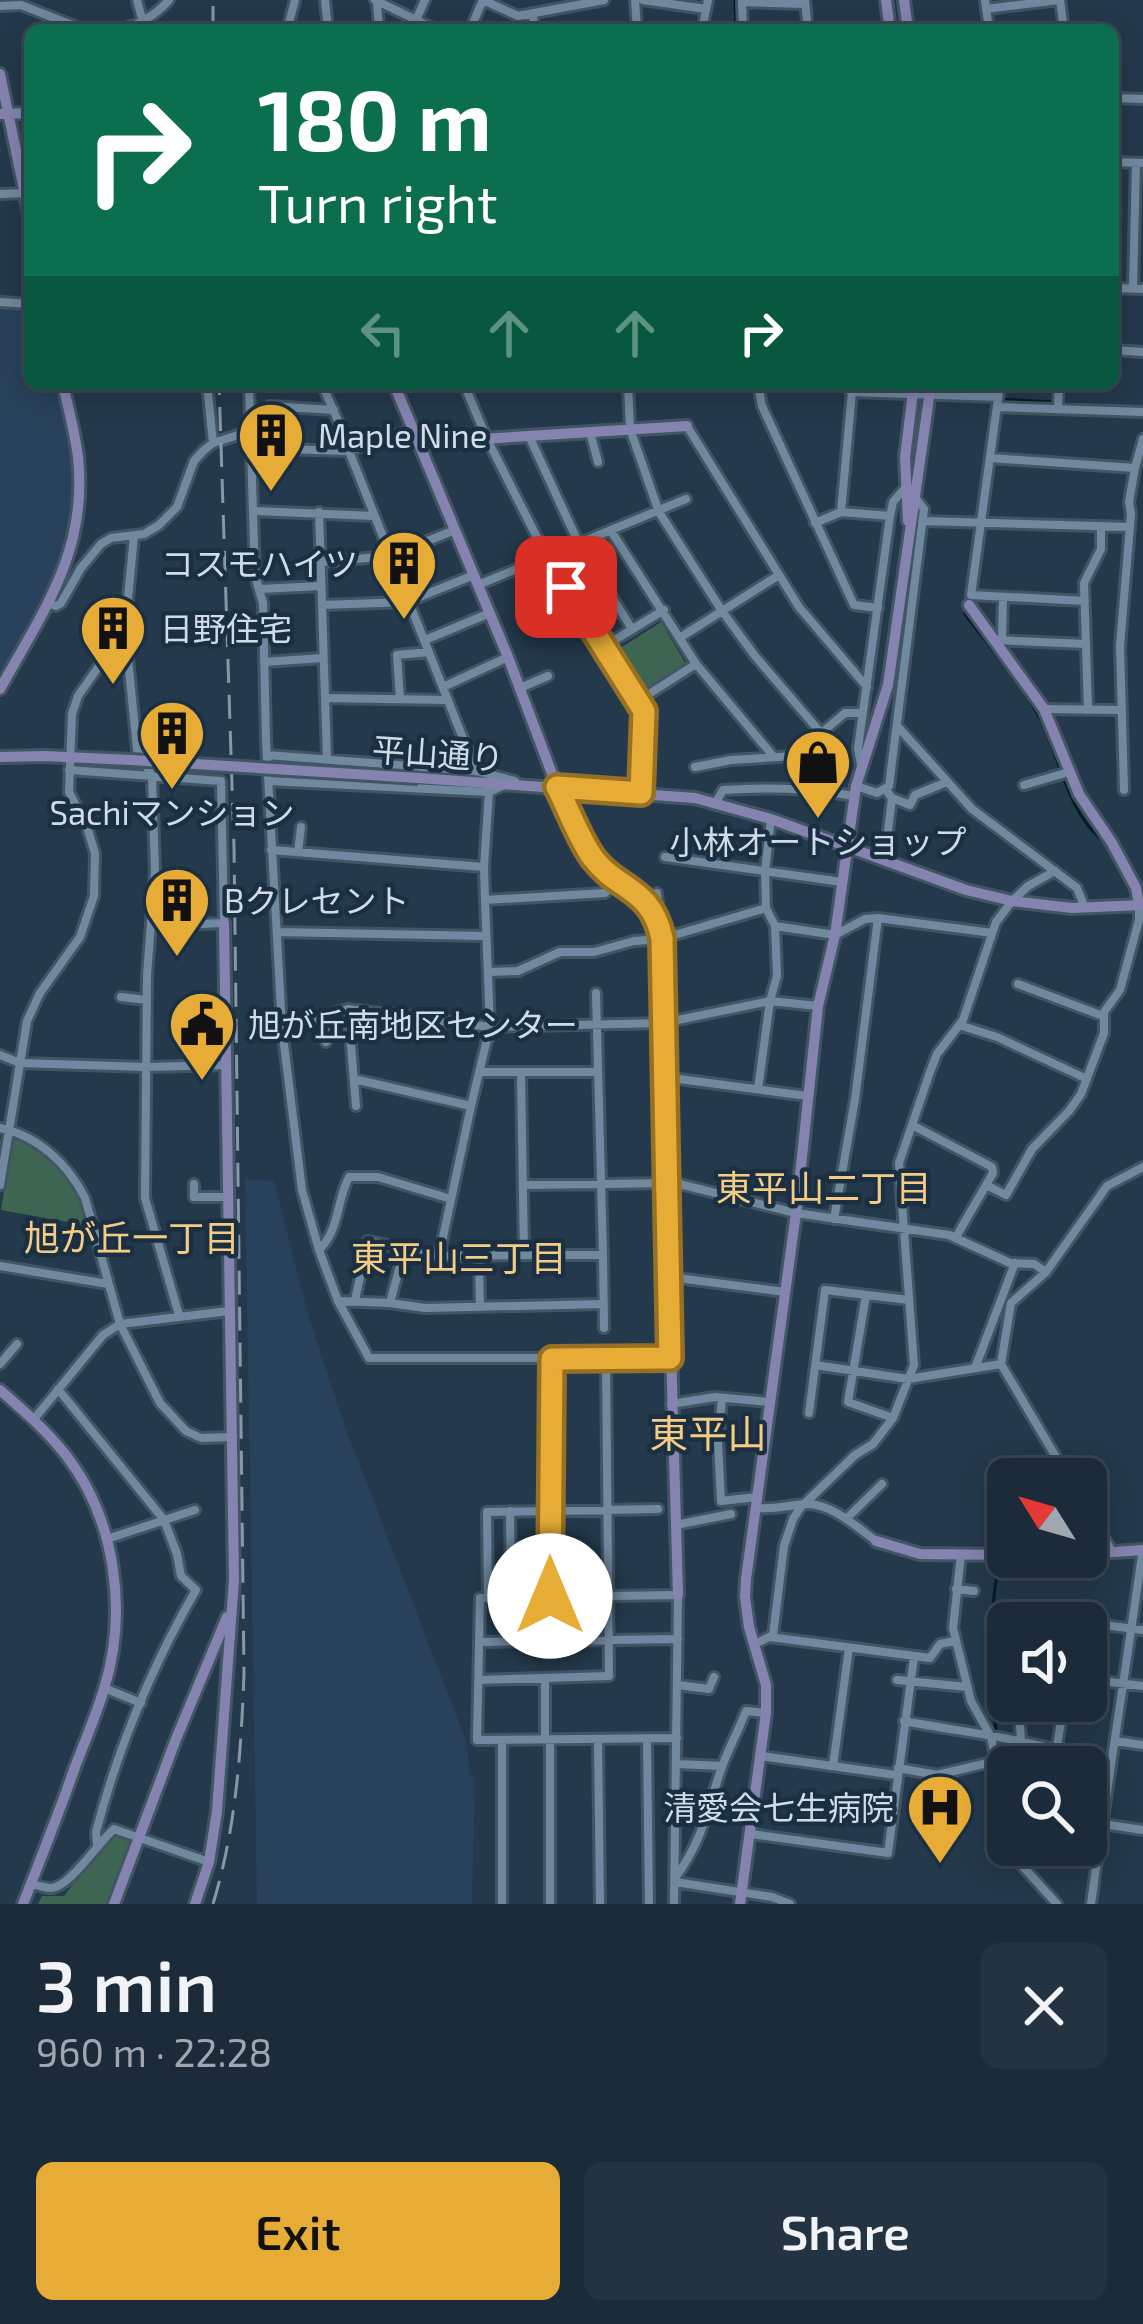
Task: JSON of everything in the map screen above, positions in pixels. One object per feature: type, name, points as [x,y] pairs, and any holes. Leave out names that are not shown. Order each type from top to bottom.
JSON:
[{"type":"street","points":[[45,14],[48,0]]},
{"type":"street","points":[[146,24],[170,0]]},
{"type":"street","points":[[376,0],[424,24]]},
{"type":"street","points":[[416,20],[425,0]]},
{"type":"street","points":[[483,0],[518,16],[604,0]]},
{"type":"street","points":[[639,0],[707,4]]},
{"type":"street","points":[[986,4],[1059,0]]},
{"type":"street","points":[[742,1],[805,2]]},
{"type":"street","points":[[0,6],[21,4],[70,24]]},
{"type":"street","points":[[533,13],[534,24]]},
{"type":"street","points":[[0,74],[4,114],[24,180]]},
{"type":"street","points":[[1138,288],[1139,163]]},
{"type":"street","points":[[0,689],[66,566],[74,537],[78,456],[64,390]]},
{"type":"street","points":[[209,390],[213,443]]},
{"type":"street","points":[[249,390],[255,576],[263,603],[282,1028],[302,1190],[338,1301],[369,1358],[670,1358]]},
{"type":"street","points":[[325,390],[338,421]]},
{"type":"street","points":[[397,390],[557,787],[591,854],[652,911],[662,938],[678,1594],[674,1904]]},
{"type":"street","points":[[467,390],[547,557],[644,711],[641,793]]},
{"type":"street","points":[[628,390],[630,429],[658,512],[755,656],[820,733]]},
{"type":"street","points":[[759,390],[762,406],[854,605],[878,608]]},
{"type":"street","points":[[841,512],[850,390]]},
{"type":"street","points":[[909,548],[905,458],[913,390]]},
{"type":"street","points":[[741,1898],[766,1713],[766,1685],[745,1597],[818,1006],[835,935],[855,791],[888,686],[931,390],[1058,409],[1143,412]]},
{"type":"street","points":[[986,1186],[1006,1196],[1032,1149],[1076,1103],[1104,1033],[1103,1016],[1120,990],[1141,905],[1108,836],[1066,773],[1044,709],[970,600],[999,390]]},
{"type":"street","points":[[1058,409],[1059,390]]},
{"type":"street","points":[[270,406],[334,410]]},
{"type":"street","points":[[419,443],[687,426],[778,575],[867,687]]},
{"type":"street","points":[[249,448],[349,451],[413,429]]},
{"type":"street","points":[[47,603],[61,603],[81,568],[106,540],[144,534],[159,525],[177,507],[194,460],[213,443],[251,431]]},
{"type":"street","points":[[590,432],[598,462]]},
{"type":"street","points":[[529,436],[579,544],[632,629]]},
{"type":"street","points":[[1124,790],[1121,615],[1129,502],[1143,439]]},
{"type":"street","points":[[349,451],[476,772]]},
{"type":"street","points":[[990,458],[1135,468]]},
{"type":"street","points":[[862,766],[858,756],[890,516],[893,502],[907,487]]},
{"type":"street","points":[[322,605],[407,602],[547,557],[686,499]]},
{"type":"street","points":[[888,831],[924,509],[916,500]]},
{"type":"street","points":[[253,512],[374,516]]},
{"type":"street","points":[[319,512],[327,758]]},
{"type":"street","points":[[815,523],[841,512],[890,516]]},
{"type":"street","points":[[922,520],[1130,527]]},
{"type":"street","points":[[1088,710],[1084,583],[1101,549],[1101,526]]},
{"type":"street","points":[[321,562],[390,556],[455,530]]},
{"type":"street","points":[[611,531],[696,664],[773,756]]},
{"type":"street","points":[[134,536],[125,629],[137,749],[152,776],[154,835],[145,1198],[179,1315]]},
{"type":"street","points":[[681,637],[778,575]]},
{"type":"street","points":[[259,589],[321,586]]},
{"type":"street","points":[[999,640],[1004,597]]},
{"type":"street","points":[[970,600],[1085,601]]},
{"type":"street","points":[[604,647],[664,610]]},
{"type":"street","points":[[424,640],[490,613]]},
{"type":"street","points":[[0,1185],[4,1129],[32,1008],[80,937],[94,896],[95,854],[69,792],[72,714],[78,696],[125,629]]},
{"type":"street","points":[[999,640],[1086,644]]},
{"type":"street","points":[[400,699],[397,655],[429,652]]},
{"type":"street","points":[[443,687],[508,657]]},
{"type":"street","points":[[263,662],[323,658]]},
{"type":"street","points":[[638,701],[696,664]]},
{"type":"street","points":[[520,688],[548,676]]},
{"type":"street","points":[[325,698],[448,700]]},
{"type":"street","points":[[1044,709],[1120,710]]},
{"type":"street","points":[[694,766],[794,756],[845,713],[863,713]]},
{"type":"street","points":[[898,727],[982,818],[1077,888],[1085,908]]},
{"type":"street","points":[[267,755],[476,772],[526,785]]},
{"type":"street","name":"平山通り","points":[[0,757],[418,778],[716,802],[966,890],[1012,901],[1085,908],[1141,905]]},
{"type":"street","points":[[69,764],[221,781],[234,1580],[223,1744],[208,1862],[195,1904]]},
{"type":"street","points":[[388,786],[389,765]]},
{"type":"street","points":[[1024,785],[1066,773]]},
{"type":"street","points":[[269,781],[489,792],[509,784]]},
{"type":"street","points":[[716,802],[723,790],[776,786],[889,794],[910,805],[915,795],[946,782]]},
{"type":"street","points":[[439,1256],[490,1027],[484,866],[489,792]]},
{"type":"street","points":[[758,1089],[777,976],[775,926],[766,908],[771,819]]},
{"type":"street","points":[[298,852],[301,827]]},
{"type":"street","points":[[154,835],[166,835]]},
{"type":"street","points":[[271,850],[484,866]]},
{"type":"street","points":[[665,857],[842,882]]},
{"type":"street","points":[[770,1637],[784,1546],[793,1519],[855,1455],[873,1444],[893,1418],[914,1365],[899,1163],[937,1054],[959,1025],[992,933],[1012,901],[1054,871]]},
{"type":"street","points":[[485,900],[605,893],[618,879]]},
{"type":"street","points":[[652,911],[658,905],[657,893]]},
{"type":"street","points":[[489,972],[518,971],[560,952],[595,952],[662,938],[766,908]]},
{"type":"street","points":[[775,926],[835,935],[865,919],[878,918],[992,933]]},
{"type":"street","points":[[834,1219],[878,918]]},
{"type":"street","points":[[152,926],[224,923]]},
{"type":"street","points":[[276,932],[485,936]]},
{"type":"street","points":[[1018,984],[1103,1016]]},
{"type":"street","points":[[596,993],[604,1328]]},
{"type":"street","points":[[121,997],[147,1000]]},
{"type":"street","points":[[282,1028],[348,1010],[490,1027],[663,1023],[770,1001],[818,1006]]},
{"type":"street","points":[[348,1010],[356,1106]]},
{"type":"street","points":[[323,1017],[326,1042]]},
{"type":"street","points":[[959,1025],[997,1037],[1088,1079]]},
{"type":"street","points":[[0,1054],[20,1064],[226,1065]]},
{"type":"street","points":[[481,1072],[597,1072]]},
{"type":"street","points":[[521,1074],[524,1256]]},
{"type":"street","points":[[664,1077],[807,1096]]},
{"type":"street","points":[[354,1079],[471,1106]]},
{"type":"street","points":[[912,1125],[992,1167],[993,1173],[956,1237]]},
{"type":"street","points":[[4,1129],[46,1148],[77,1182],[86,1198],[120,1324],[160,1403],[186,1431],[201,1438],[232,1437]]},
{"type":"street","points":[[1056,1458],[1000,1364],[1011,1303],[1046,1272],[1107,1186],[1143,1167]]},
{"type":"street","points":[[319,1250],[338,1220],[349,1177],[378,1177],[451,1199]]},
{"type":"street","points":[[524,1185],[666,1182],[796,1213],[956,1237],[1046,1272]]},
{"type":"street","points":[[194,1184],[194,1197],[228,1197]]},
{"type":"street","points":[[355,1300],[368,1240],[439,1256],[603,1255]]},
{"type":"street","points":[[390,1303],[404,1250]]},
{"type":"street","points":[[479,1256],[481,1307]]},
{"type":"street","points":[[975,1368],[1015,1263]]},
{"type":"street","points":[[0,1266],[108,1284]]},
{"type":"street","points":[[668,1276],[785,1292]]},
{"type":"street","points":[[809,1413],[825,1290],[909,1300]]},
{"type":"street","points":[[866,1295],[848,1402],[893,1418]]},
{"type":"street","points":[[338,1301],[425,1308],[604,1304]]},
{"type":"street","points":[[34,1419],[104,1334],[120,1324],[230,1311]]},
{"type":"street","points":[[0,1364],[17,1344]]},
{"type":"street","points":[[550,1596],[552,1359]]},
{"type":"street","points":[[479,1680],[609,1676],[606,1359]]},
{"type":"street","points":[[815,1365],[908,1379],[1000,1364]]},
{"type":"street","points":[[0,1390],[68,1457],[86,1488],[106,1538],[117,1617],[104,1688],[23,1904]]},
{"type":"street","points":[[58,1390],[164,1520],[181,1576],[198,1592],[163,1652],[117,1759],[96,1832],[98,1844]]},
{"type":"street","points":[[671,1404],[722,1397],[770,1402]]},
{"type":"street","points":[[722,1397],[721,1501],[781,1510],[804,1504],[846,1519],[876,1541],[920,1554],[987,1555]]},
{"type":"street","points":[[846,1519],[882,1484]]},
{"type":"street","points":[[106,1538],[195,1510]]},
{"type":"street","points":[[488,1598],[487,1512],[658,1510]]},
{"type":"street","points":[[510,1511],[511,1597]]},
{"type":"street","points":[[676,1525],[731,1514]]},
{"type":"street","points":[[1107,1543],[1112,1551]]},
{"type":"street","points":[[1107,1552],[1143,1550],[1107,1796]]},
{"type":"street","points":[[961,1555],[955,1641],[971,1701],[993,1746]]},
{"type":"street","points":[[956,1589],[974,1591]]},
{"type":"street","points":[[677,1738],[477,1740],[479,1598],[678,1594]]},
{"type":"street","points":[[117,1903],[138,1836],[230,1611]]},
{"type":"street","points":[[1107,1625],[1143,1630]]},
{"type":"street","points":[[755,1644],[770,1637],[930,1658],[940,1643],[955,1641]]},
{"type":"street","points":[[479,1642],[678,1639]]},
{"type":"street","points":[[832,1766],[849,1647]]},
{"type":"street","points":[[751,1834],[888,1853],[914,1657]]},
{"type":"street","points":[[678,1685],[709,1689],[714,1677]]},
{"type":"street","points":[[545,1679],[550,1904]]},
{"type":"street","points":[[897,1680],[967,1688]]},
{"type":"street","points":[[1107,1681],[1143,1686]]},
{"type":"street","points":[[104,1688],[141,1703]]},
{"type":"street","points":[[675,1880],[710,1813],[722,1766],[746,1711],[766,1713]]},
{"type":"street","points":[[904,1721],[1044,1746]]},
{"type":"street","points":[[1020,1722],[1021,1739]]},
{"type":"street","points":[[502,1740],[502,1904]]},
{"type":"street","points":[[598,1740],[600,1904]]},
{"type":"street","points":[[646,1740],[649,1904]]},
{"type":"street","points":[[1115,1741],[1143,1745]]},
{"type":"street","points":[[761,1756],[937,1775],[987,1763]]},
{"type":"street","points":[[677,1764],[722,1766]]},
{"type":"street","points":[[1107,1825],[1143,1830]]},
{"type":"street","points":[[32,1884],[66,1885],[114,1829],[208,1862]]},
{"type":"street","points":[[1024,1866],[1057,1904]]},
{"type":"street","points":[[1091,1904],[1096,1866]]},
{"type":"street","points":[[675,1880],[741,1898],[772,1897],[790,1904]]},
{"type":"shaded area","points":[[0,306],[24,307],[24,390],[58,390],[70,450],[73,502],[59,567],[0,676]]},
{"type":"shaded area","points":[[245,1179],[274,1181],[310,1321],[344,1424],[466,1741],[470,1776],[475,1777],[472,1904],[257,1904]]},
{"type":"green space","points":[[661,622],[686,664],[640,697],[611,654]]},
{"type":"green space","points":[[13,1137],[41,1152],[62,1172],[90,1226],[1,1210]]},
{"type":"green space","points":[[118,1835],[133,1839],[109,1904],[38,1904],[42,1896],[64,1896],[107,1841]]},
{"type":"waterway","points":[[735,0],[736,24]]},
{"type":"waterway","points":[[1065,0],[1068,24]]},
{"type":"waterway","points":[[1064,402],[1065,390]]},
{"type":"waterway","points":[[970,392],[992,393]]},
{"type":"waterway","points":[[999,399],[1052,402]]},
{"type":"waterway","points":[[978,519],[990,414]]},
{"type":"waterway","points":[[967,594],[965,614],[1034,708],[1080,814],[1101,839]]},
{"type":"waterway","points":[[996,1732],[991,1650],[997,1578]]},
{"type":"railway","points":[[213,0],[213,24]]},
{"type":"railway","points":[[213,1904],[236,1790],[244,1674],[234,847],[219,390]]},
{"type":"place","name":"Maple Nine","points":[[271,494]]},
{"type":"place","name":"コスモハイツ","points":[[404,622]]},
{"type":"place","name":"日野住宅","points":[[113,687]]},
{"type":"place","name":"Sachiマンション","points":[[172,792]]},
{"type":"place","name":"小林オートショップ","points":[[818,821]]},
{"type":"place","name":"Bクレセント","points":[[177,959]]},
{"type":"place","name":"旭が丘南地区センター","points":[[202,1083]]},
{"type":"place","name":"清愛会七生病院","points":[[940,1866]]},
{"type":"district","name":"東平山二丁目","points":[[824,1186]]},
{"type":"district","name":"旭が丘一丁目","points":[[132,1236]]},
{"type":"district","name":"東平山三丁目","points":[[459,1256]]},
{"type":"district","name":"東平山","points":[[708,1432]]},
{"type":"route","points":[[550,1596],[552,1359],[670,1358],[662,938],[643,899],[591,854],[557,787],[641,793],[644,711],[566,587]]}]
